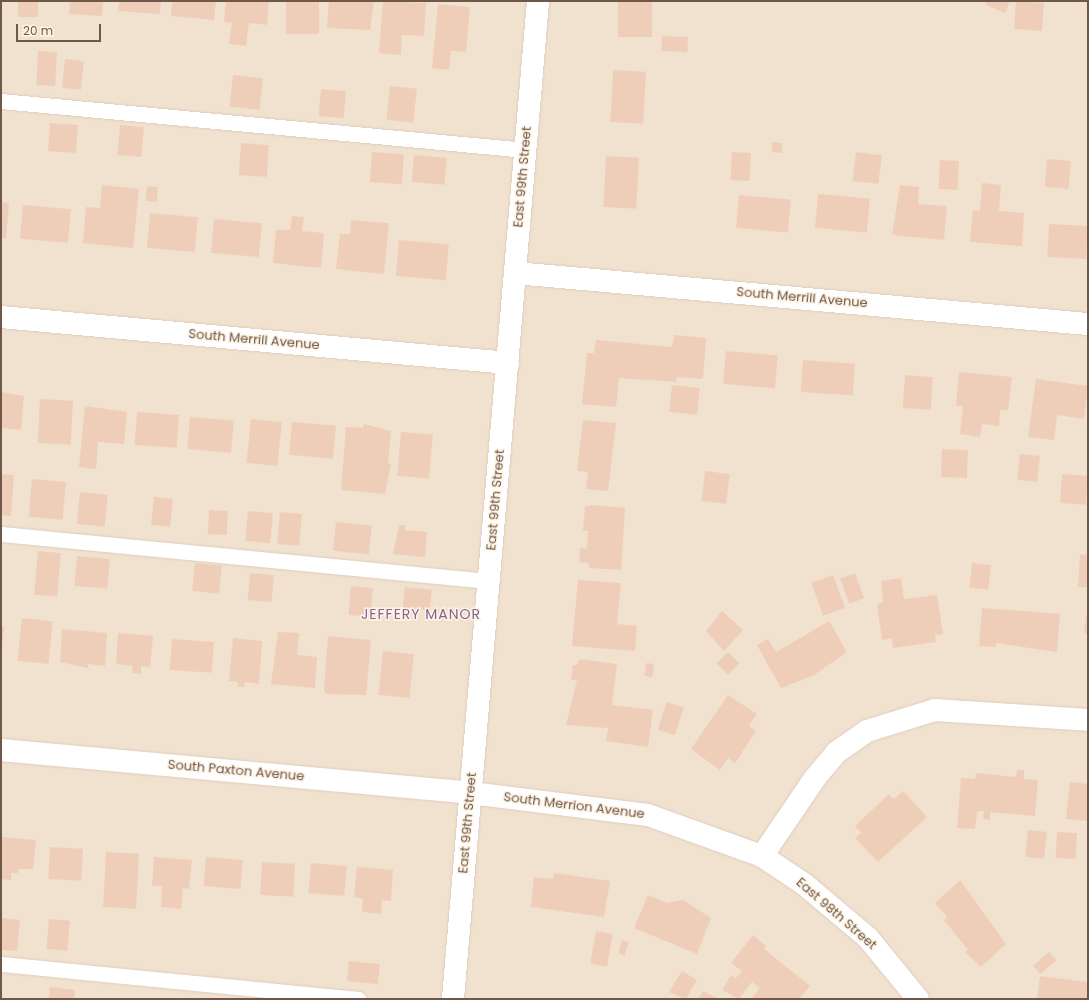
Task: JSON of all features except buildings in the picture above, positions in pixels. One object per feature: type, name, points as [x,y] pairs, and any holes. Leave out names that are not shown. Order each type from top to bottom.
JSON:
[{"type":"street","name":"East 99th Street","points":[[453,999],[538,1]]},
{"type":"street","name":"South Merrill Avenue","points":[[515,273],[1088,324]]},
{"type":"street","name":"South Merrill Avenue","points":[[1,317],[508,363]]},
{"type":"street","points":[[762,856],[815,778],[837,752],[866,731],[935,710],[1088,720]]},
{"type":"street","name":"South Paxton Avenue","points":[[1,750],[471,793]]},
{"type":"street","name":"South Merrion Avenue","points":[[471,793],[648,815],[762,856]]},
{"type":"street","name":"East 98th Street","points":[[762,856],[804,884],[868,938],[918,999]]},
{"type":"lane","points":[[1,101],[526,150]]},
{"type":"lane","points":[[1,534],[489,580]]},
{"type":"lane","points":[[1,964],[358,999]]},
{"type":"shaded area","points":[[1,1],[1088,1],[1088,999],[1,999]]},
{"type":"district","name":"JEFFERY MANOR","points":[[421,614]]}]
